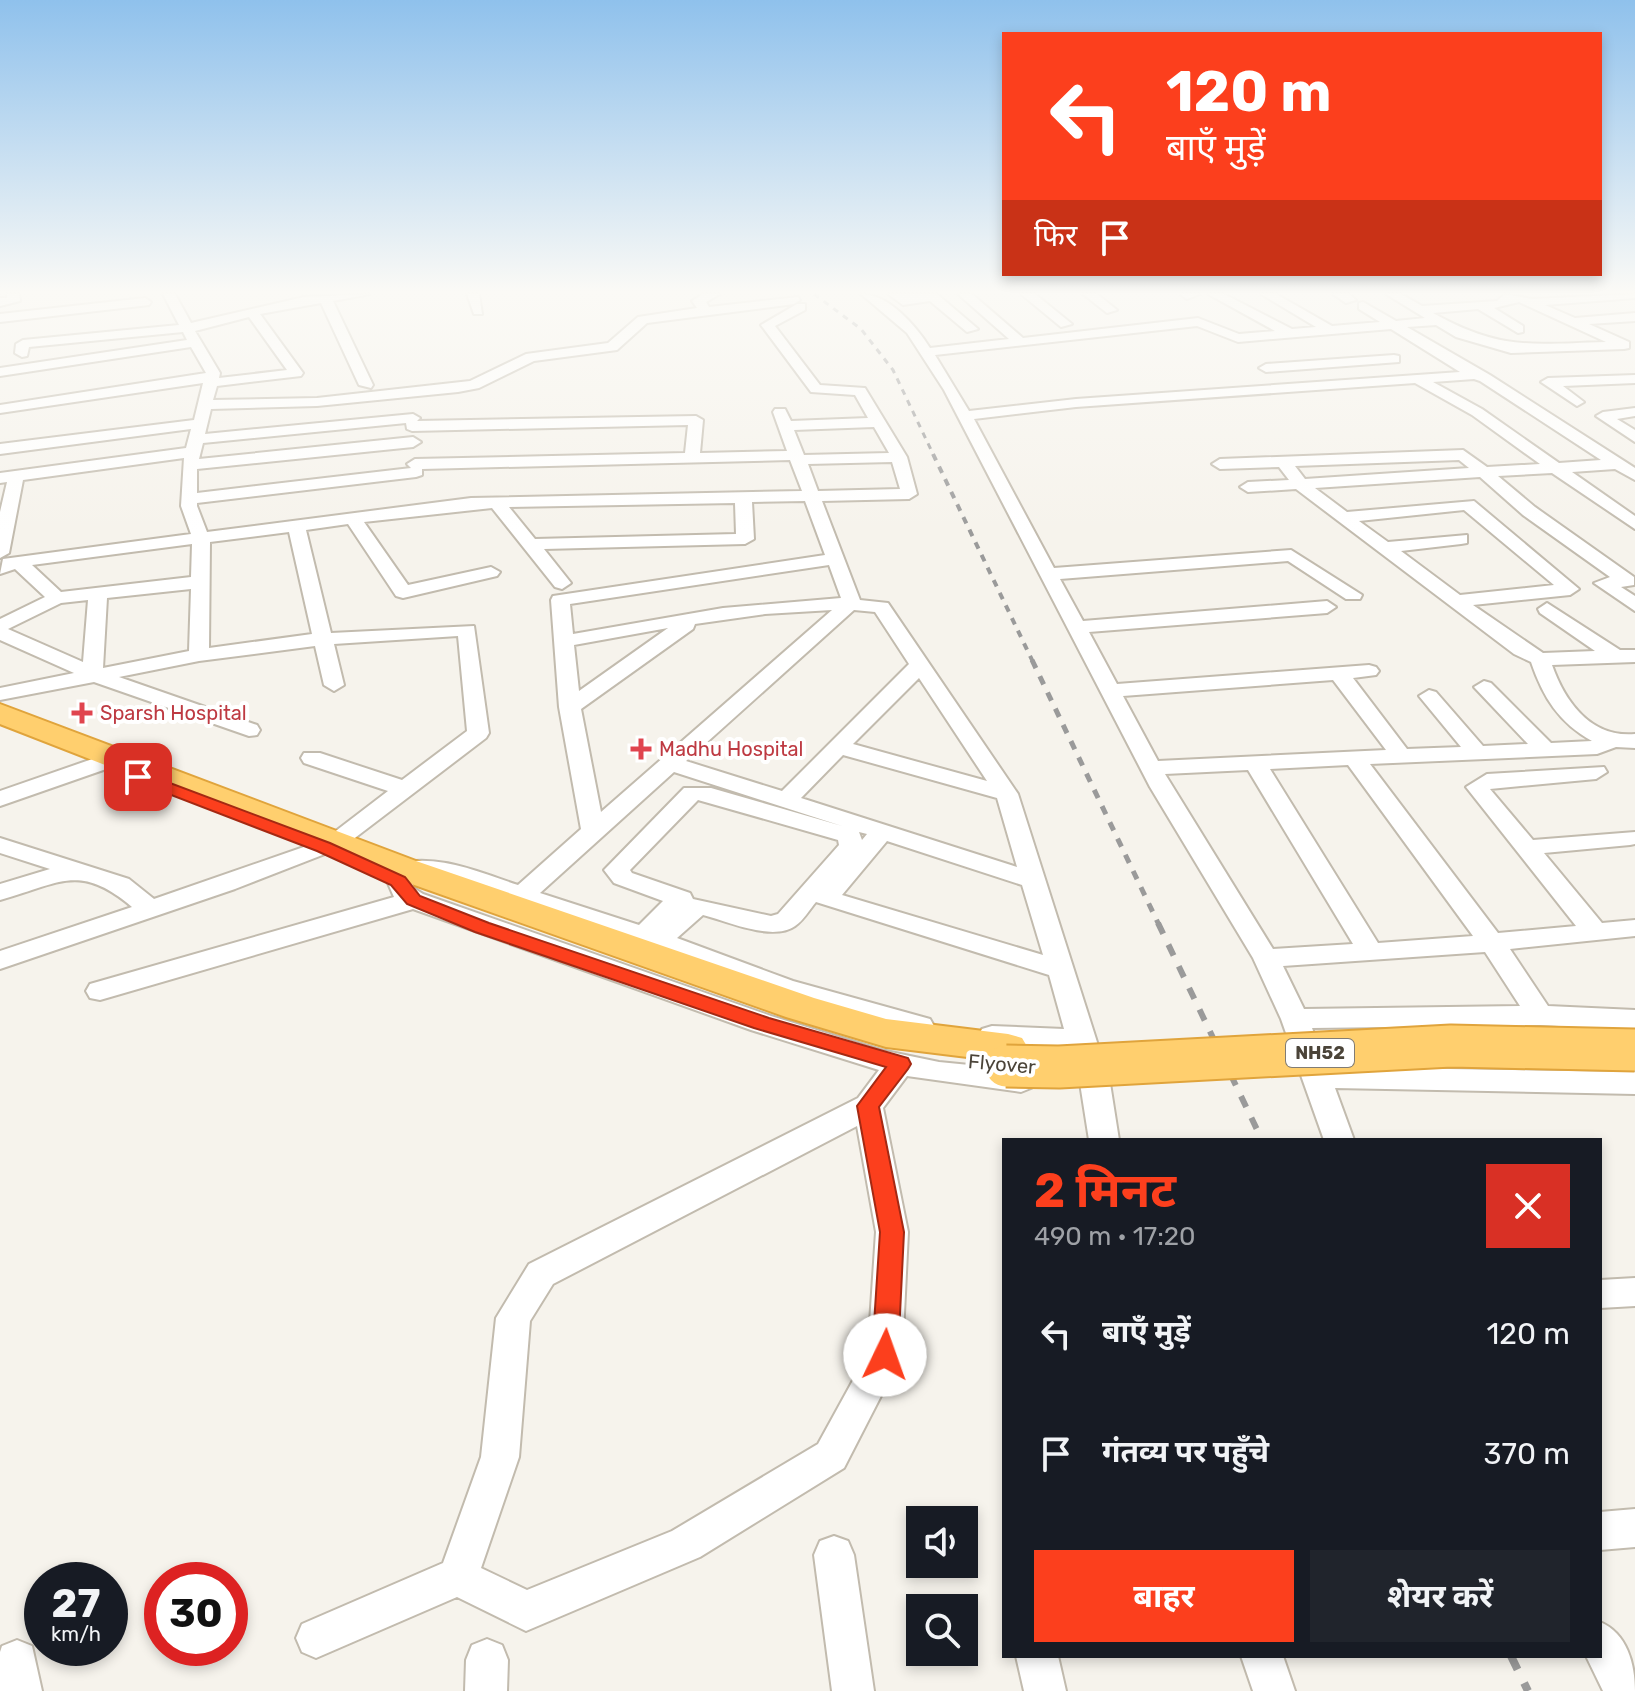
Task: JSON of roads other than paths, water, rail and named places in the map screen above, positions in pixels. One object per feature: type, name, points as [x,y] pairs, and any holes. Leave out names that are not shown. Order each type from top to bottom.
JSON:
[{"type":"highway","name":"NH52","points":[[0,713],[330,844],[405,883]]},
{"type":"highway","name":"NH52","points":[[0,726],[330,844]]},
{"type":"highway","name":"Flyover","points":[[405,883],[517,909],[800,1008],[886,1033],[933,1040],[1054,1050],[1439,1030],[1635,1033]]},
{"type":"highway","name":"Flyover","points":[[517,909],[754,1010],[880,1050],[1006,1066],[1059,1067],[1451,1046],[1635,1050]]},
{"type":"street","points":[[9,385],[85,378],[97,373]]},
{"type":"street","points":[[199,655],[201,539],[189,499],[195,445],[213,373]]},
{"type":"street","points":[[9,385],[85,378],[211,380],[296,373]]},
{"type":"street","points":[[360,373],[366,385]]},
{"type":"street","points":[[204,405],[317,402],[458,388],[474,385],[499,373]]},
{"type":"street","points":[[189,499],[417,486],[497,503],[596,480],[743,498],[909,494],[899,457],[860,391],[816,389],[804,373]]},
{"type":"street","points":[[941,373],[1151,768],[1266,958],[1295,1019],[1338,1138]]},
{"type":"street","points":[[1275,373],[1289,388]]},
{"type":"street","points":[[1413,373],[1460,405],[1477,412],[1635,524]]},
{"type":"street","points":[[1472,373],[1496,384],[1635,475]]},
{"type":"street","points":[[1545,373],[1560,382]]},
{"type":"street","points":[[1588,373],[1622,396]]},
{"type":"street","points":[[965,416],[1009,408],[1475,375]]},
{"type":"street","points":[[1577,402],[1548,382],[1635,379]]},
{"type":"street","points":[[0,409],[9,385]]},
{"type":"street","points":[[417,486],[413,429],[416,412],[437,404],[458,388]]},
{"type":"street","points":[[1635,412],[1603,415],[1635,437]]},
{"type":"street","points":[[852,602],[783,419],[878,422]]},
{"type":"street","points":[[0,449],[195,445],[413,429],[489,443],[632,440],[696,420],[692,457]]},
{"type":"street","points":[[4,562],[8,477],[195,445],[413,429]]},
{"type":"street","points":[[632,440],[692,457],[899,457]]},
{"type":"street","points":[[596,480],[632,440]]},
{"type":"street","points":[[4,562],[353,519],[417,486],[489,443],[562,442],[596,480]]},
{"type":"street","points":[[1220,464],[1454,454],[1469,457],[1529,511],[1628,581],[1603,583],[1635,605]]},
{"type":"street","points":[[1283,461],[1301,485],[1521,650],[1540,659],[1626,656]]},
{"type":"street","points":[[1248,487],[1486,475],[1618,464]]},
{"type":"street","points":[[531,544],[745,539],[743,498]]},
{"type":"street","points":[[497,503],[562,583]]},
{"type":"street","points":[[1344,517],[1468,505],[1570,589],[1456,601]]},
{"type":"street","points":[[1612,509],[1635,507]]},
{"type":"street","points":[[353,519],[403,592],[491,572]]},
{"type":"street","points":[[296,526],[334,685]]},
{"type":"street","points":[[1384,548],[1461,539]]},
{"type":"street","points":[[1049,574],[1291,555],[1353,595]]},
{"type":"street","points":[[593,829],[570,707],[560,600],[835,559]]},
{"type":"street","points":[[4,562],[57,598]]},
{"type":"street","points":[[0,626],[57,598],[200,582]]},
{"type":"street","points":[[92,674],[98,594]]},
{"type":"street","points":[[517,909],[593,829],[852,602]]},
{"type":"street","points":[[564,641],[771,608],[852,602],[881,607],[1007,794],[1095,1083],[1104,1138]]},
{"type":"street","points":[[1076,627],[1327,607]]},
{"type":"street","points":[[771,608],[827,624]]},
{"type":"street","points":[[1547,609],[1626,656]]},
{"type":"street","points":[[570,707],[691,621]]},
{"type":"street","points":[[0,694],[199,655],[322,639],[467,630],[478,733],[330,844],[0,960]]},
{"type":"street","points":[[0,633],[92,674],[249,730]]},
{"type":"street","points":[[1540,659],[1554,695],[1591,733],[1612,741],[1635,741]]},
{"type":"street","points":[[786,800],[920,665]]},
{"type":"street","points":[[1109,691],[1369,671]]},
{"type":"street","points":[[1338,673],[1397,750],[1396,755]]},
{"type":"street","points":[[1484,687],[1544,748]]},
{"type":"street","points":[[1429,696],[1476,751]]},
{"type":"street","points":[[1151,768],[1597,747],[1612,741]]},
{"type":"street","points":[[838,747],[1007,794]]},
{"type":"street","points":[[312,758],[405,789]]},
{"type":"street","points":[[1355,759],[1492,943],[1540,1015]]},
{"type":"street","points":[[1254,762],[1370,951]]},
{"type":"street","points":[[0,799],[101,763]]},
{"type":"street","points":[[670,763],[1033,880]]},
{"type":"street","points":[[1596,772],[1487,781],[1477,787],[1596,933]]},
{"type":"street","points":[[692,793],[703,793],[850,836],[851,846],[786,921],[771,924],[698,906],[650,938],[681,899],[623,878],[616,870],[692,793]]},
{"type":"street","points":[[883,831],[826,898],[1061,970]]},
{"type":"street","points":[[1525,848],[1630,838]]},
{"type":"street","points":[[0,845],[120,884],[150,909]]},
{"type":"street","points":[[0,892],[78,869]]},
{"type":"street","points":[[100,991],[405,883],[611,974],[900,1064],[939,1072],[1020,1081],[1095,1083]]},
{"type":"street","points":[[517,909],[650,938],[783,987],[893,1020],[941,1030],[1014,1038],[1082,1039]]},
{"type":"street","points":[[1266,958],[1492,943],[1635,928]]},
{"type":"street","points":[[1295,1019],[1540,1015],[1635,1020]]},
{"type":"street","points":[[1014,1038],[1020,1081]]},
{"type":"street","points":[[316,1638],[458,1577],[500,1457],[513,1318],[541,1274],[778,1155],[868,1106],[900,1064]]},
{"type":"street","points":[[1315,1077],[1635,1083]]},
{"type":"street","points":[[458,1577],[526,1611],[686,1544],[831,1456],[885,1355],[892,1232],[868,1106]]},
{"type":"street","points":[[1602,1294],[1635,1292]]},
{"type":"street","points":[[1602,1531],[1635,1528]]},
{"type":"street","points":[[834,1555],[853,1691]]},
{"type":"street","points":[[1602,1646],[1626,1691]]},
{"type":"street","points":[[1037,1658],[1045,1691]]},
{"type":"street","points":[[1263,1658],[1274,1691]]},
{"type":"railway","points":[[894,373],[934,456]]},
{"type":"railway","points":[[933,454],[1033,662]]},
{"type":"railway","points":[[1032,660],[1159,925]]},
{"type":"railway","points":[[1158,923],[1261,1138]]},
{"type":"railway","points":[[1512,1658],[1528,1691]]},
{"type":"place","name":"Sparsh Hospital","points":[[82,713]]},
{"type":"place","name":"Madhu Hospital","points":[[641,749]]}]
